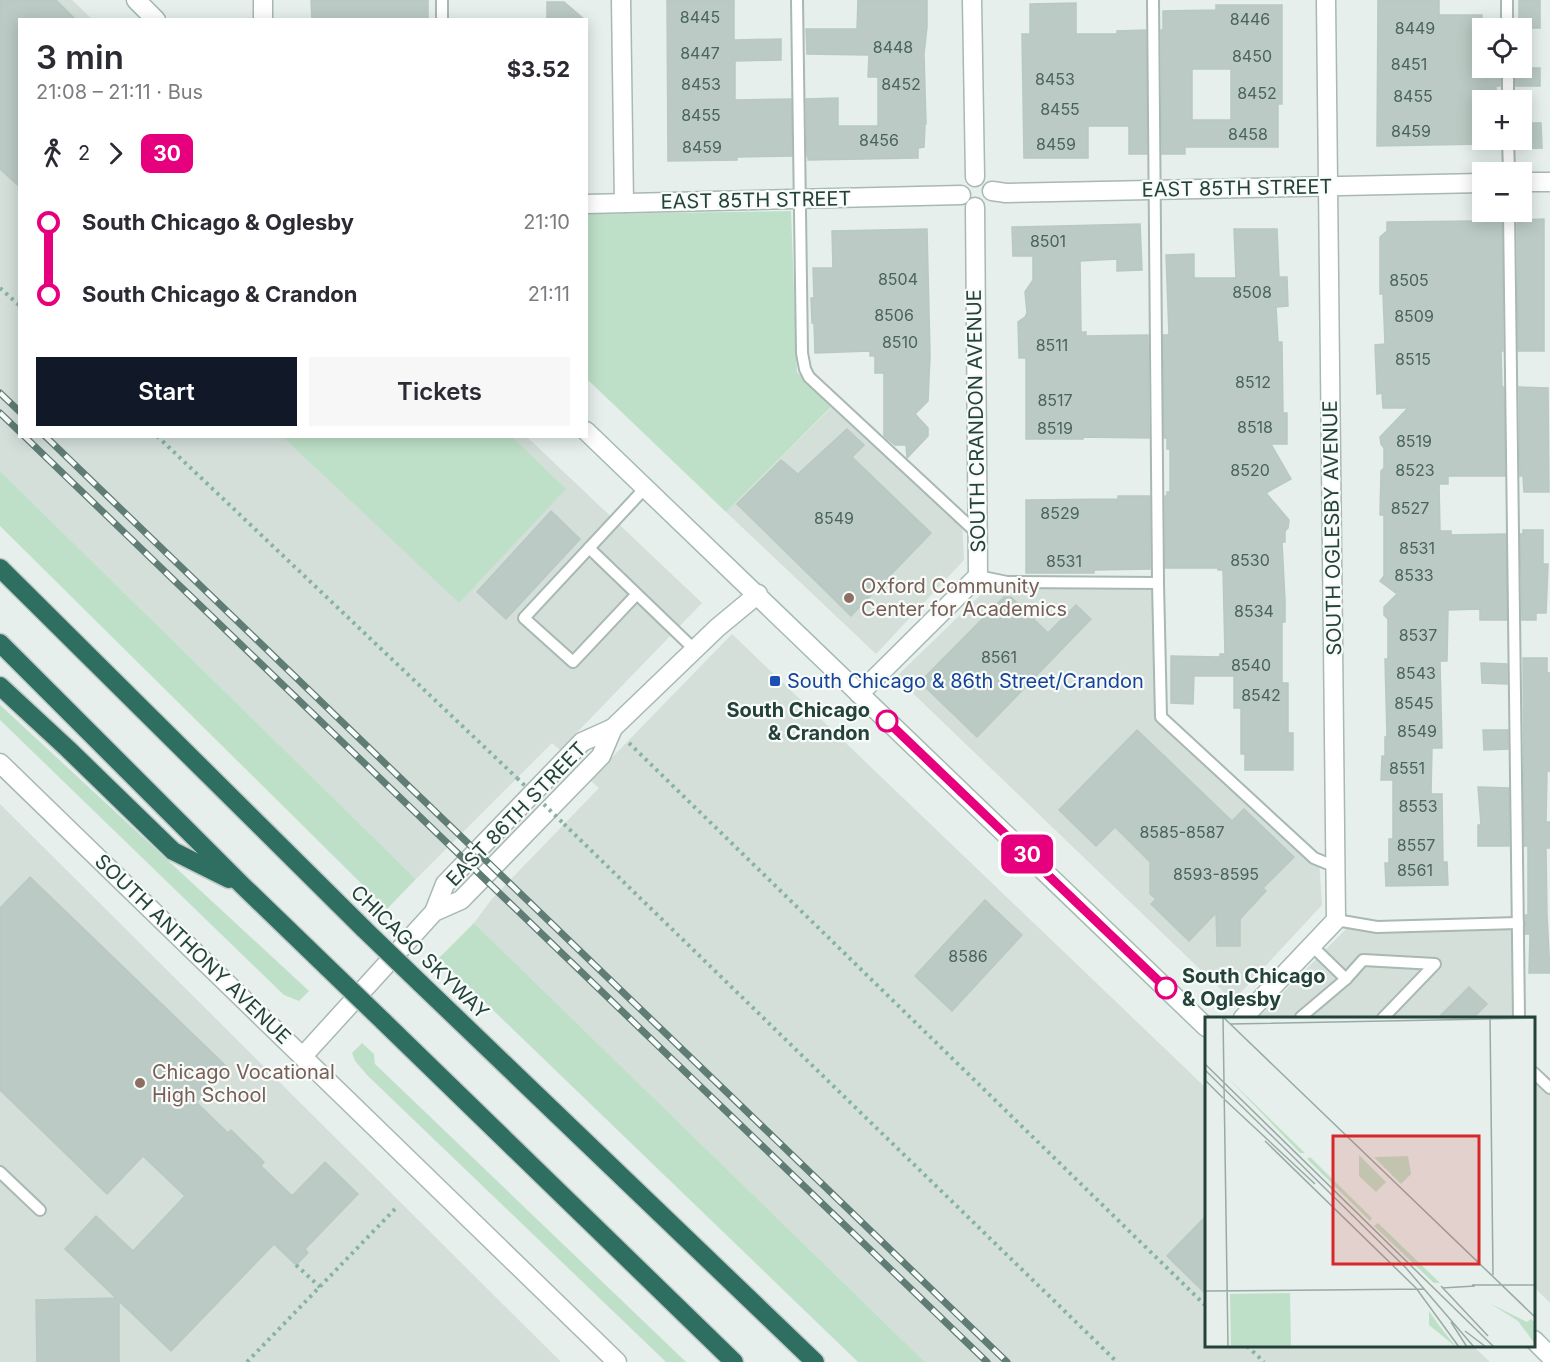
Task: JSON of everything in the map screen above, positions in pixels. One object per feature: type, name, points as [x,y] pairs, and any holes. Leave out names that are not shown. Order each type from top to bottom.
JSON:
[{"type":"highway","name":"CHICAGO SKYWAY","points":[[0,568],[420,984],[814,1362]]},
{"type":"highway","points":[[0,643],[243,886],[734,1362]]},
{"type":"highway","points":[[0,686],[173,851],[243,886]]},
{"type":"street","points":[[136,0],[154,18]]},
{"type":"street","points":[[263,0],[263,18]]},
{"type":"street","points":[[621,0],[624,203]]},
{"type":"street","points":[[972,0],[975,177]]},
{"type":"street","name":"SOUTH OGLESBY AVENUE","points":[[1326,0],[1336,920]]},
{"type":"street","points":[[975,177],[984,179],[991,186],[992,191],[989,201],[981,207],[966,204],[961,195],[966,181],[975,177]]},
{"type":"street","points":[[1532,182],[1550,182]]},
{"type":"street","name":"EAST 85TH STREET","points":[[992,191],[1006,193],[1472,183]]},
{"type":"street","name":"EAST 85TH STREET","points":[[588,204],[961,195]]},
{"type":"street","name":"SOUTH CRANDON AVENUE","points":[[859,693],[978,576],[975,207]]},
{"type":"street","points":[[588,433],[1205,1026]]},
{"type":"street","name":"EAST 86TH STREET","points":[[303,1056],[434,912],[461,900],[601,756],[613,728],[758,594]]},
{"type":"street","name":"SOUTH ANTHONY AVENUE","points":[[0,763],[617,1362]]},
{"type":"street","points":[[1244,1017],[1336,920]]},
{"type":"street","points":[[1535,1342],[1550,1356]]},
{"type":"lane","points":[[442,0],[442,18]]},
{"type":"lane","points":[[797,0],[802,353],[805,369],[809,377],[836,403],[977,532]]},
{"type":"lane","points":[[1153,0],[1161,717],[1314,858],[1336,867]]},
{"type":"lane","points":[[1507,0],[1507,18]]},
{"type":"lane","points":[[1509,222],[1519,1017]]},
{"type":"lane","points":[[636,594],[573,662],[524,618],[646,487]]},
{"type":"lane","points":[[589,548],[695,650]]},
{"type":"lane","points":[[978,576],[1007,582],[1158,583]]},
{"type":"lane","points":[[1336,920],[1377,927],[1518,923]]},
{"type":"lane","points":[[1312,946],[1346,979]]},
{"type":"lane","points":[[1302,1017],[1346,979],[1363,960],[1435,964],[1384,1017]]},
{"type":"lane","points":[[1535,1074],[1550,1088]]},
{"type":"lane","points":[[0,1172],[40,1210]]},
{"type":"path","points":[[0,288],[18,304]]},
{"type":"path","points":[[159,438],[564,824],[1118,1362]]},
{"type":"path","points":[[613,728],[1205,1305]]},
{"type":"path","points":[[247,1362],[395,1209]]},
{"type":"path","points":[[296,1265],[320,1287]]},
{"type":"path","points":[[1248,1347],[1264,1362]]},
{"type":"shaded area","points":[[0,0],[72,0],[91,18],[18,18],[18,438],[528,438],[702,603],[560,750],[552,743],[416,879],[0,471]]},
{"type":"shaded area","points":[[836,403],[962,520],[964,560],[876,654],[726,512]]},
{"type":"shaded area","points":[[996,580],[1158,583],[1161,717],[1319,860],[1322,905],[1233,1001],[896,677]]},
{"type":"shaded area","points":[[732,634],[1205,1087],[1205,1347],[1474,1347],[1490,1362],[925,1362],[474,923],[491,900],[599,788],[590,780]]},
{"type":"shaded area","name":"Chicago Vocational High School","points":[[0,804],[561,1362],[0,1362]]},
{"type":"shaded area","points":[[1352,923],[1518,923],[1519,1017],[1259,1017]]},
{"type":"shaded area","points":[[1535,1074],[1550,1088],[1550,1303],[1535,1288]]},
{"type":"green space","points":[[791,211],[797,372],[831,407],[726,512],[588,380],[588,214]]},
{"type":"green space","points":[[284,438],[513,438],[566,489],[459,603]]},
{"type":"green space","points":[[0,471],[416,879],[387,909],[0,526]]},
{"type":"green space","points":[[0,705],[309,991],[299,1001],[284,995],[0,720]]},
{"type":"green space","points":[[474,923],[925,1362],[858,1362],[439,958]]},
{"type":"green space","points":[[362,1043],[374,1054],[375,1064],[686,1362],[666,1362],[368,1076],[355,1061],[352,1053]]},
{"type":"building","points":[[0,0],[56,0],[74,18],[18,18],[18,185],[0,169]]},
{"type":"building","points":[[311,0],[428,0],[428,18],[312,18]]},
{"type":"building","points":[[667,0],[734,0],[734,40],[781,39],[781,60],[735,61],[735,100],[791,99],[792,156],[668,161]]},
{"type":"building","points":[[858,0],[927,0],[924,54],[926,124],[924,147],[918,148],[918,158],[808,160],[806,99],[838,98],[838,126],[878,126],[878,77],[868,77],[869,55],[807,54],[806,29],[857,29]]},
{"type":"building","points":[[1378,0],[1439,0],[1439,15],[1482,15],[1482,18],[1472,18],[1472,78],[1500,78],[1500,86],[1496,86],[1496,90],[1472,90],[1472,144],[1377,146]]},
{"type":"building","points":[[1519,0],[1540,0],[1540,28],[1532,28],[1532,18],[1519,18]]},
{"type":"building","points":[[547,2],[564,2],[583,18],[547,18]]},
{"type":"building","points":[[1076,3],[1076,34],[1117,34],[1117,31],[1146,30],[1147,154],[1129,154],[1129,126],[1088,126],[1088,158],[1024,158],[1022,34],[1030,34],[1030,4]]},
{"type":"building","points":[[1216,5],[1282,5],[1282,104],[1278,104],[1278,147],[1185,147],[1185,154],[1162,154],[1161,30],[1163,30],[1163,11],[1216,10]],"holes":[[[1192,69],[1231,69],[1231,120],[1192,120]]]},
{"type":"building","points":[[1532,68],[1540,68],[1540,86],[1515,86],[1515,78],[1532,78]]},
{"type":"building","points":[[1532,123],[1541,123],[1542,148],[1532,148]]},
{"type":"building","points":[[1544,219],[1544,351],[1518,351],[1517,222],[1532,222],[1532,220]]},
{"type":"building","points":[[1387,222],[1502,222],[1503,351],[1501,351],[1502,387],[1504,387],[1505,476],[1448,476],[1448,484],[1439,484],[1440,531],[1451,531],[1451,535],[1506,534],[1507,620],[1480,620],[1480,609],[1448,610],[1447,661],[1440,661],[1442,748],[1432,748],[1431,794],[1442,794],[1443,862],[1447,862],[1448,885],[1386,886],[1385,863],[1389,863],[1389,839],[1393,839],[1393,780],[1381,780],[1382,756],[1385,756],[1385,737],[1387,737],[1385,659],[1388,659],[1388,619],[1384,615],[1384,607],[1397,594],[1380,581],[1384,576],[1384,515],[1380,515],[1384,448],[1380,437],[1408,408],[1383,408],[1382,393],[1377,394],[1375,345],[1385,344],[1383,294],[1380,294],[1380,237],[1387,231]]},
{"type":"building","points":[[1140,224],[1142,270],[1117,271],[1117,259],[1080,261],[1081,332],[1086,332],[1086,336],[1148,335],[1149,438],[1026,439],[1026,358],[1019,358],[1018,322],[1027,313],[1025,292],[1033,280],[1033,256],[1013,256],[1012,227]]},
{"type":"building","points":[[927,229],[930,355],[928,401],[915,414],[928,428],[928,436],[907,458],[906,445],[895,445],[884,436],[884,373],[875,373],[875,356],[870,356],[870,351],[815,353],[811,298],[814,298],[813,268],[833,268],[832,231]]},
{"type":"building","points":[[1234,229],[1277,229],[1279,277],[1287,277],[1288,306],[1276,307],[1278,342],[1282,342],[1283,413],[1287,413],[1287,444],[1271,444],[1291,479],[1266,493],[1289,520],[1285,531],[1285,542],[1282,542],[1285,622],[1282,622],[1282,683],[1288,683],[1288,733],[1293,733],[1293,770],[1245,770],[1245,754],[1241,754],[1241,708],[1234,708],[1234,676],[1194,676],[1193,704],[1171,703],[1171,656],[1220,657],[1220,654],[1225,654],[1223,570],[1218,570],[1218,568],[1165,568],[1165,496],[1167,492],[1170,492],[1170,449],[1167,449],[1167,438],[1164,438],[1163,335],[1169,335],[1166,255],[1194,254],[1194,278],[1236,278]]},
{"type":"building","points":[[1519,387],[1548,388],[1549,492],[1524,492],[1523,476],[1520,476]]},
{"type":"building","points":[[847,429],[864,445],[852,457],[931,533],[851,616],[737,504],[781,460],[798,474]]},
{"type":"building","points":[[1118,496],[1150,496],[1150,569],[1094,570],[1094,573],[1026,573],[1026,500],[1118,499]]},
{"type":"building","points":[[551,511],[580,539],[506,619],[477,592]]},
{"type":"building","points":[[1523,530],[1543,530],[1543,564],[1548,564],[1546,613],[1536,613],[1536,620],[1522,620],[1520,534],[1523,534]]},
{"type":"building","points":[[1004,597],[1011,597],[1048,633],[1076,605],[1091,619],[977,737],[920,682]]},
{"type":"building","points":[[1523,658],[1547,658],[1547,673],[1550,673],[1550,771],[1547,771],[1546,822],[1550,822],[1550,848],[1546,848],[1550,973],[1529,973],[1530,934],[1525,934],[1525,915],[1528,915],[1528,846],[1524,846]]},
{"type":"building","points":[[1481,663],[1507,664],[1507,684],[1482,683]]},
{"type":"building","points":[[1137,730],[1232,821],[1244,809],[1294,857],[1263,888],[1266,891],[1240,919],[1240,946],[1217,946],[1216,913],[1189,941],[1151,904],[1156,899],[1150,894],[1150,862],[1115,827],[1096,846],[1059,810]]},
{"type":"building","points":[[1483,730],[1508,730],[1508,749],[1484,750]]},
{"type":"building","points":[[1478,787],[1509,788],[1509,846],[1478,846],[1478,825],[1481,825]]},
{"type":"building","name":"Chicago Vocational High School","points":[[30,877],[228,1068],[196,1102],[228,1133],[231,1130],[264,1162],[261,1166],[292,1196],[325,1162],[358,1194],[305,1249],[308,1253],[296,1265],[274,1244],[171,1351],[119,1301],[119,1362],[37,1362],[36,1300],[116,1298],[65,1249],[96,1216],[133,1251],[185,1196],[143,1156],[107,1194],[0,1090],[0,908]]},
{"type":"building","points":[[985,900],[1022,935],[952,1011],[915,976]]},
{"type":"building","points":[[1469,987],[1487,1004],[1474,1017],[1439,1017]]},
{"type":"building","points":[[1205,1217],[1205,1293],[1167,1256]]},
{"type":"railway","points":[[0,393],[18,410]]},
{"type":"railway","points":[[0,413],[18,430]]},
{"type":"railway","points":[[26,438],[987,1362]]},
{"type":"railway","points":[[47,438],[1007,1362]]},
{"type":"bus line","name":"30","points":[[887,721],[1166,988]]},
{"type":"place","name":"Oxford Community Center for Academics","points":[[849,598]]},
{"type":"place","name":"South Chicago & 86th Street/Crandon","points":[[775,681]]},
{"type":"place","name":"South Chicago & Crandon","points":[[887,721]]},
{"type":"place","name":"South Chicago & Oglesby","points":[[1166,988]]},
{"type":"place","name":"Chicago Vocational High School","points":[[140,1083]]}]
